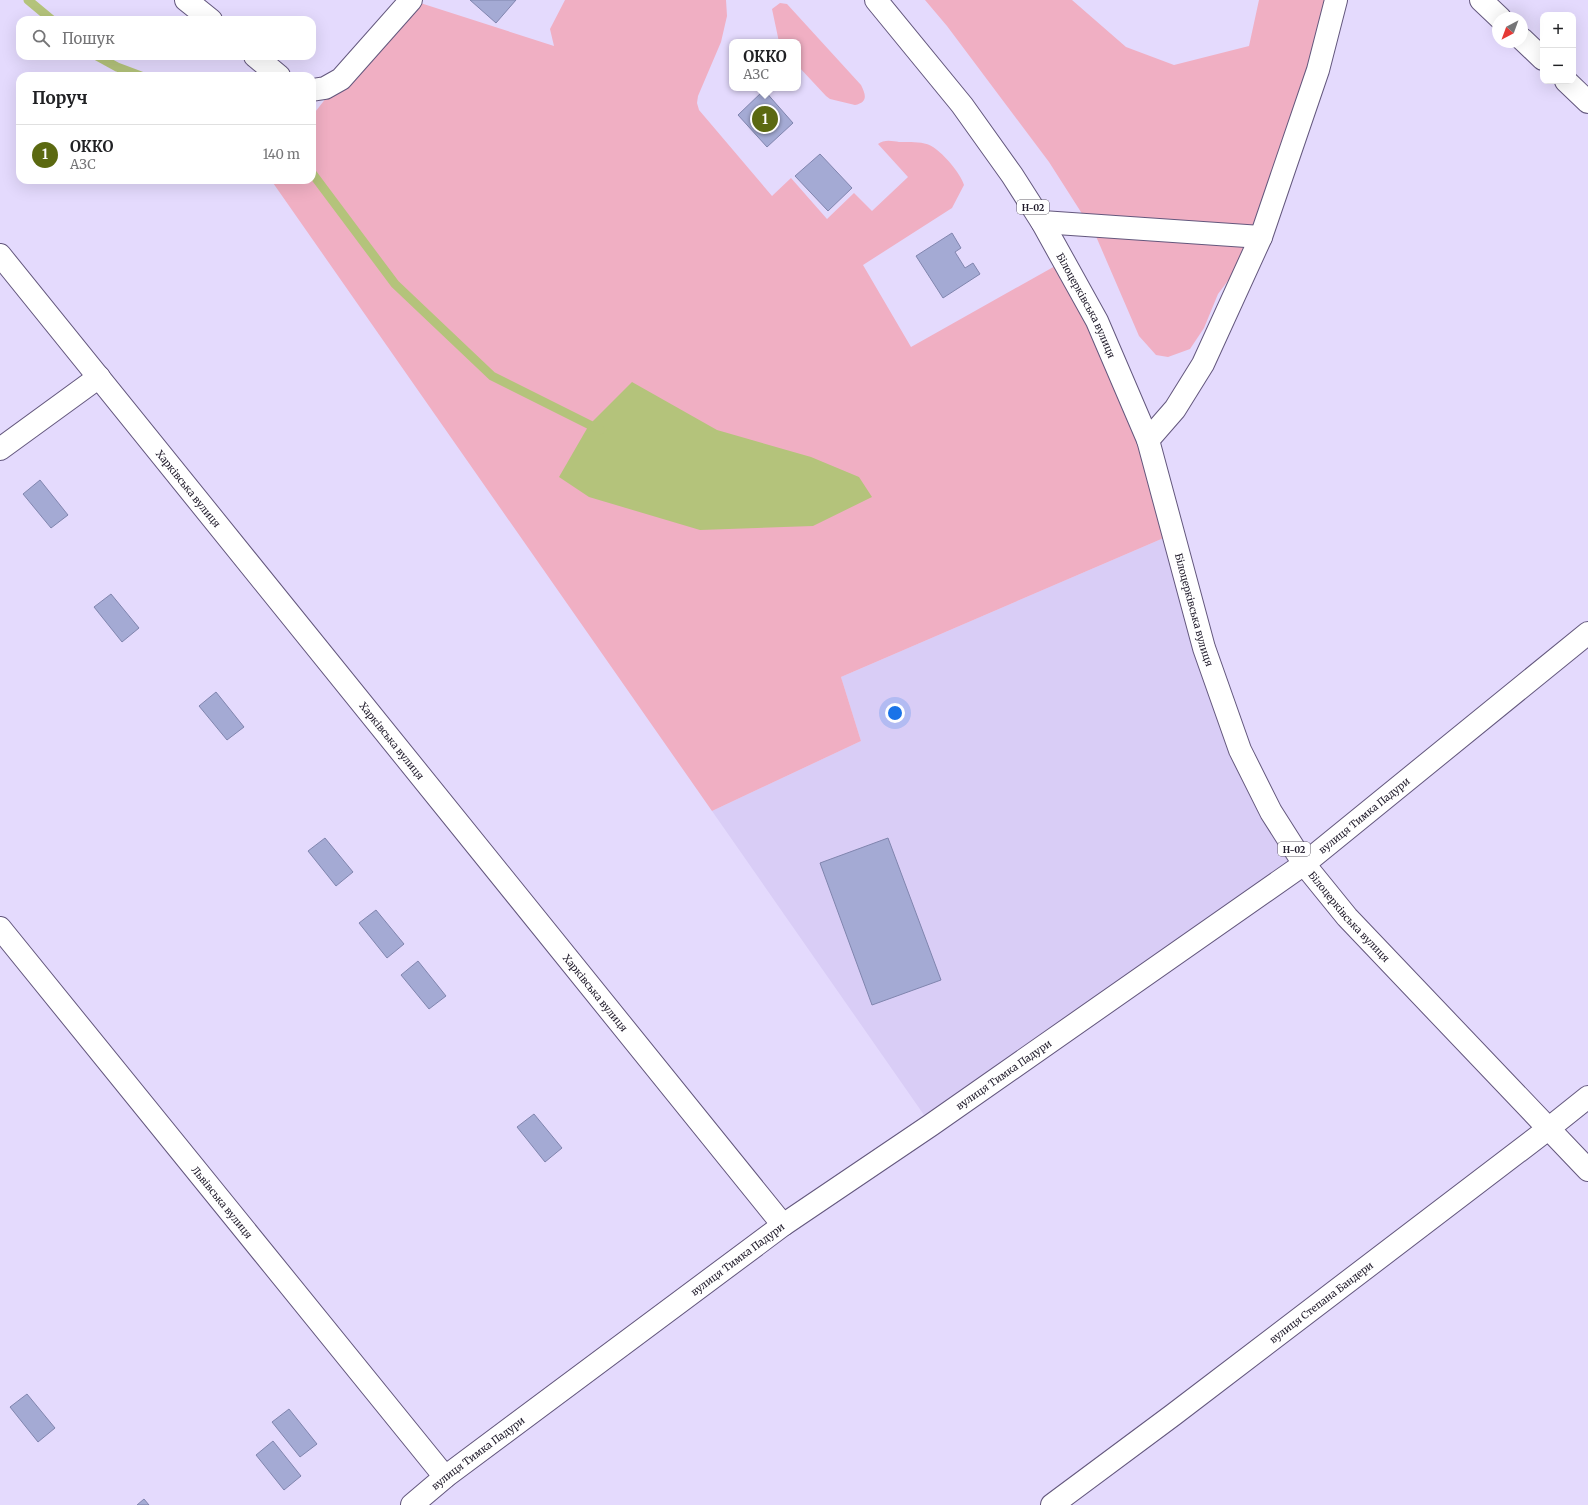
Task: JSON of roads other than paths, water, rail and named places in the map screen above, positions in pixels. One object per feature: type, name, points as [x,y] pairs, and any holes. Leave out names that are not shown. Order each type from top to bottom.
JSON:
[{"type":"street","points":[[186,0],[206,16]]},
{"type":"street","points":[[316,89],[325,88],[341,79],[411,0]]},
{"type":"street","name":"Білоцерківська вулиця","points":[[876,0],[962,105],[1012,175],[1042,222],[1097,321],[1148,440],[1204,648],[1240,750],[1272,812],[1304,864],[1347,917],[1588,1170]]},
{"type":"street","points":[[1148,440],[1175,409],[1203,364],[1261,237],[1318,70],[1336,0]]},
{"type":"street","points":[[1481,0],[1494,12]]},
{"type":"street","points":[[1528,45],[1540,56]]},
{"type":"street","points":[[260,60],[274,72]]},
{"type":"street","points":[[1569,84],[1588,102]]},
{"type":"street","points":[[1042,222],[1261,237]]},
{"type":"street","name":"Харківська вулиця","points":[[0,255],[783,1225]]},
{"type":"street","points":[[0,449],[99,377]]},
{"type":"street","name":"вулиця Тимка Падури","points":[[412,1505],[445,1478],[783,1225],[938,1121],[1304,864],[1588,633]]},
{"type":"street","name":"Львівська вулиця","points":[[0,928],[445,1478]]},
{"type":"street","name":"вулиця Степана Бандери","points":[[1052,1505],[1548,1129],[1588,1097]]},
{"type":"waterway","points":[[28,0],[47,16]]},
{"type":"waterway","points":[[104,60],[130,72]]},
{"type":"waterway","points":[[316,178],[395,284],[492,376],[600,430]]},
{"type":"place","name":"ОККО","points":[[765,119]]}]
